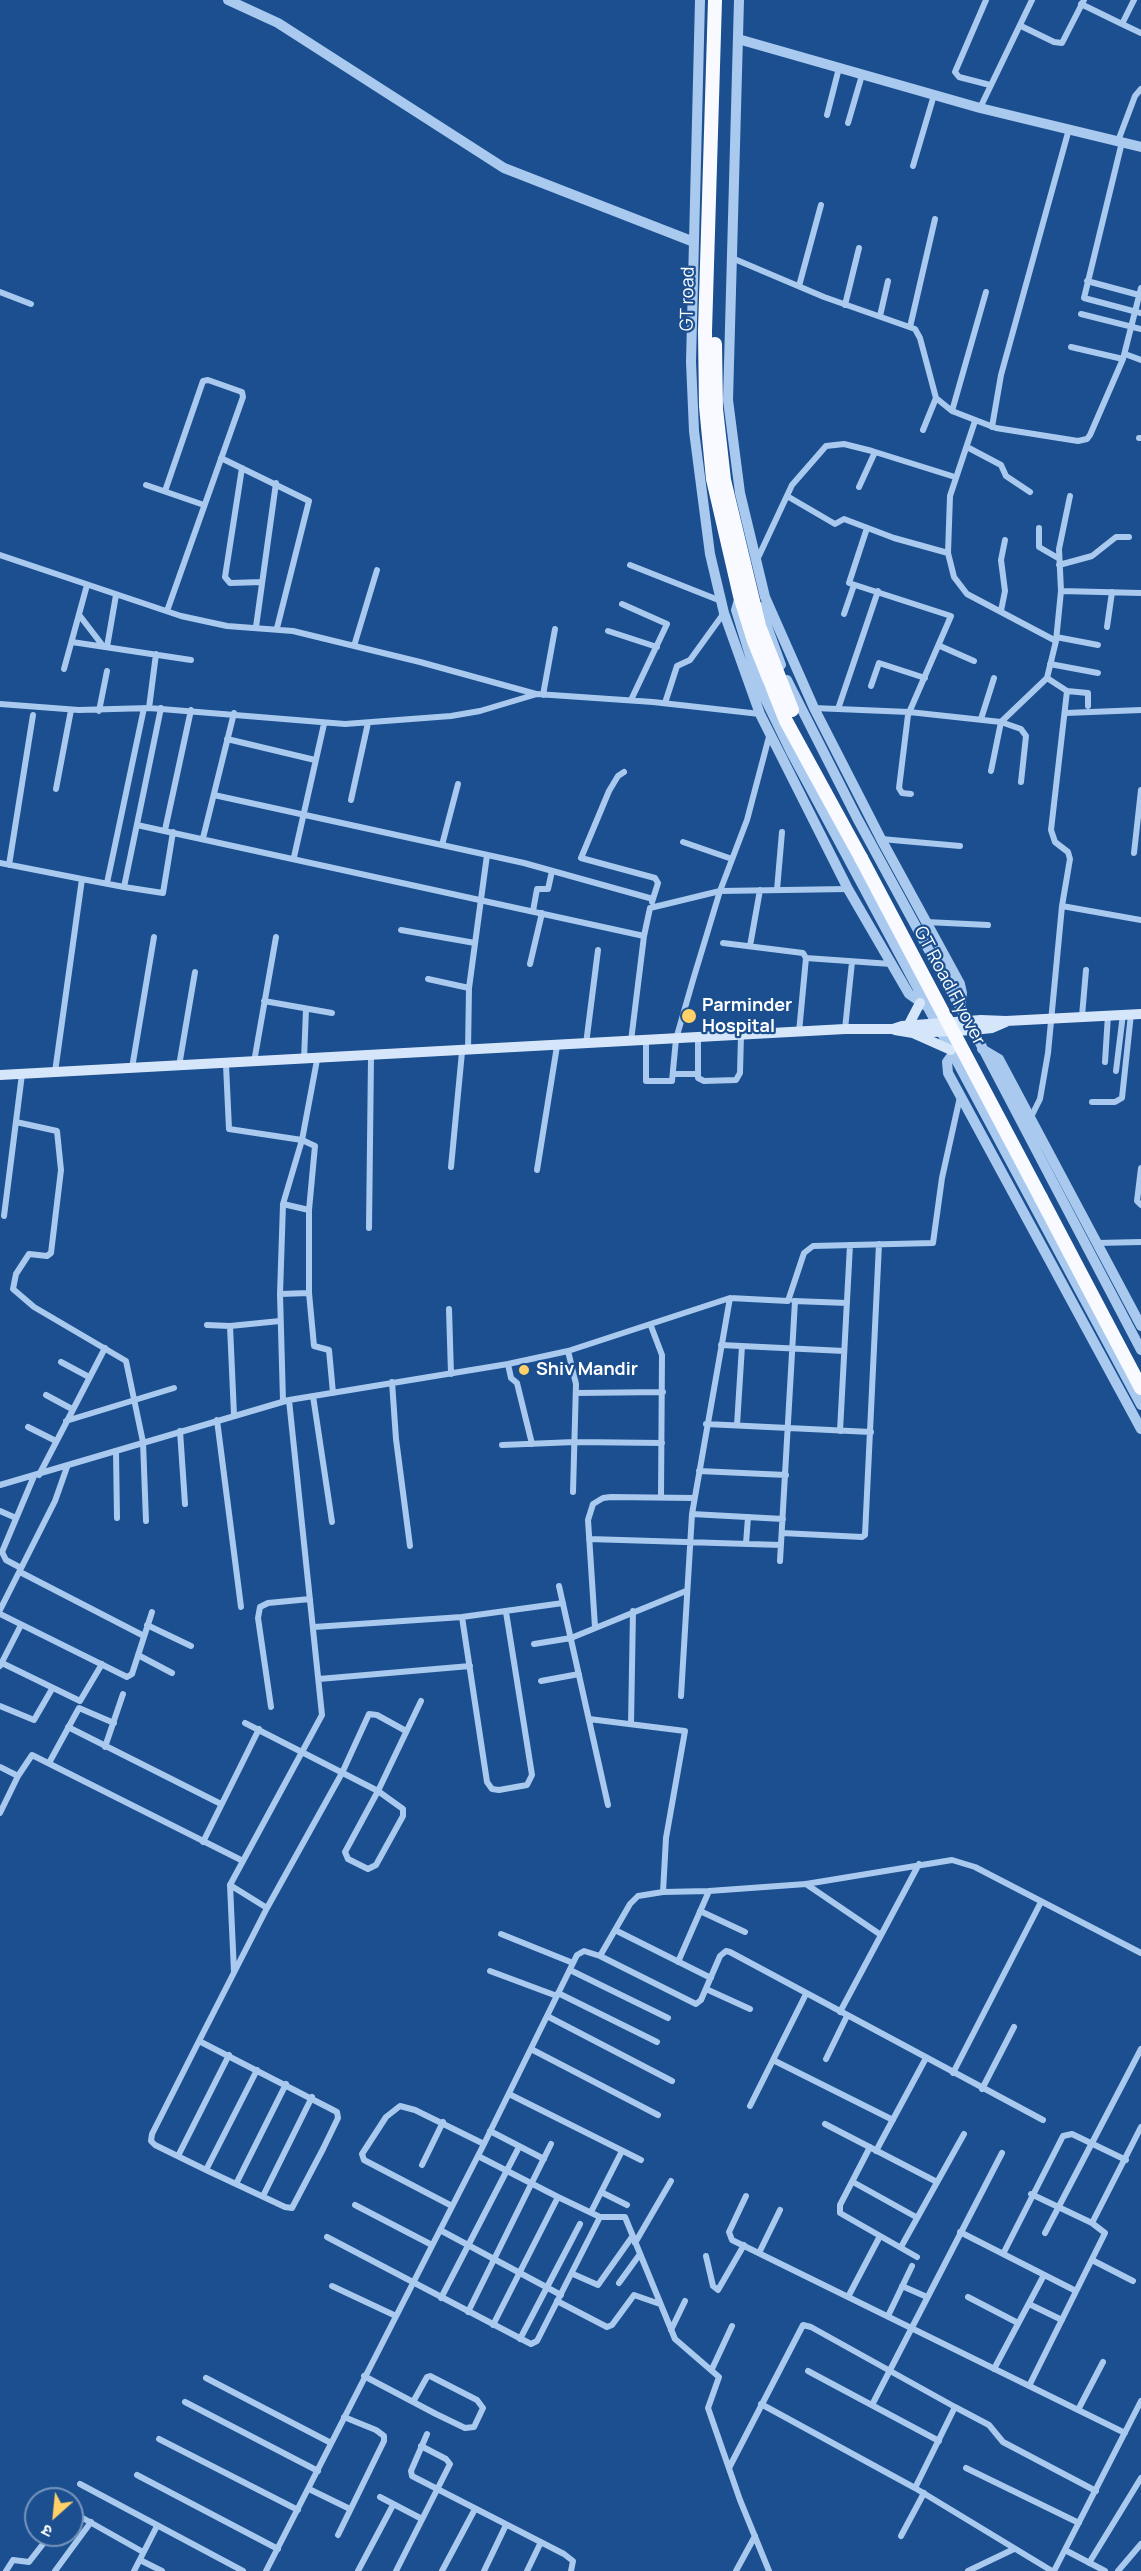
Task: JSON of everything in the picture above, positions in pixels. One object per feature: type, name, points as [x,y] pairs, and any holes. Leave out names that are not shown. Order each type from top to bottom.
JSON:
[{"type":"highway","name":"GT road","points":[[715,0],[705,331],[706,406],[713,479],[744,594]]},
{"type":"highway","name":"GT road","points":[[723,0],[714,334],[716,409],[724,480],[744,594]]},
{"type":"highway","name":"GT Road Flyover","points":[[744,594],[754,641],[786,721],[864,857],[1044,1196],[1141,1388]]},
{"type":"highway","name":"GT Road Flyover","points":[[1044,1196],[1141,1369]]},
{"type":"main road","points":[[910,1029],[924,1006]]},
{"type":"main road","points":[[0,1075],[226,1065],[845,1029],[910,1029],[970,1025],[997,1027],[1006,1021],[1132,1014]]},
{"type":"main road","points":[[910,1029],[952,1052]]},
{"type":"street","points":[[228,0],[278,23],[504,168],[694,242]]},
{"type":"street","points":[[700,0],[691,362],[694,431],[703,508],[721,602],[760,714],[848,889],[909,994],[924,1006]]},
{"type":"street","points":[[739,0],[728,400],[740,493],[765,597],[814,708],[881,839],[960,984],[962,993],[960,1008]]},
{"type":"street","points":[[986,0],[955,72],[959,77],[990,85]]},
{"type":"street","points":[[980,108],[1032,0]]},
{"type":"street","points":[[1122,24],[1134,0]]},
{"type":"street","points":[[1021,26],[1059,44],[1065,39],[1082,2],[1141,33]]},
{"type":"street","points":[[738,39],[980,108],[1141,147]]},
{"type":"street","points":[[827,115],[839,68]]},
{"type":"street","points":[[848,123],[862,75]]},
{"type":"street","points":[[1138,312],[1084,299],[1120,142],[1135,96],[1141,89]]},
{"type":"street","points":[[913,166],[934,95]]},
{"type":"street","points":[[992,427],[1001,375],[1069,129]]},
{"type":"street","points":[[799,286],[821,205]]},
{"type":"street","points":[[910,327],[935,219]]},
{"type":"street","points":[[845,304],[859,248]]},
{"type":"street","points":[[732,258],[845,304],[910,327],[920,338],[936,398],[952,411],[992,427],[1078,441],[1087,440],[1124,357],[1138,312],[1141,288]]},
{"type":"street","points":[[880,316],[888,281]]},
{"type":"street","points":[[1087,281],[1139,295]]},
{"type":"street","points":[[0,292],[31,304]]},
{"type":"street","points":[[952,411],[987,292]]},
{"type":"street","points":[[1081,314],[1141,329]]},
{"type":"street","points":[[1071,347],[1141,360]]},
{"type":"street","points":[[165,491],[205,379],[243,394],[167,611]]},
{"type":"street","points":[[923,430],[936,398]]},
{"type":"street","points":[[975,421],[956,477],[948,513],[948,553],[954,577],[963,590],[1056,639],[1098,645]]},
{"type":"street","points":[[757,561],[787,496],[800,475],[826,446],[844,444],[956,477]]},
{"type":"street","points":[[968,447],[1000,465],[1006,476],[1030,492]]},
{"type":"street","points":[[859,487],[875,452]]},
{"type":"street","points":[[221,458],[309,501],[276,628]]},
{"type":"street","points":[[242,468],[226,580],[230,583],[262,582]]},
{"type":"street","points":[[256,627],[276,483]]},
{"type":"street","points":[[146,485],[204,505]]},
{"type":"street","points":[[787,496],[833,524],[844,519],[948,553]]},
{"type":"street","points":[[991,771],[1001,722],[1047,678],[1056,639],[1061,591],[1058,562],[1070,496]]},
{"type":"street","points":[[867,528],[849,583],[951,614],[940,646],[909,712],[899,788],[902,793],[910,794]]},
{"type":"street","points":[[1039,528],[1039,547],[1058,562],[1072,564],[1092,556],[1116,537],[1130,537]]},
{"type":"street","points":[[1001,611],[1005,591],[1001,560],[1005,540]]},
{"type":"street","points":[[0,555],[167,611],[227,626],[276,628],[420,662],[540,695],[631,700],[760,714]]},
{"type":"street","points":[[630,565],[721,602]]},
{"type":"street","points":[[354,646],[377,570]]},
{"type":"street","points":[[64,669],[87,585]]},
{"type":"street","points":[[844,614],[854,585]]},
{"type":"street","points":[[838,709],[878,591]]},
{"type":"street","points":[[1061,591],[1141,593]]},
{"type":"street","points":[[1107,627],[1112,592]]},
{"type":"street","points":[[1141,1350],[789,686],[757,600],[744,594],[736,610],[760,688],[792,754],[924,1006],[939,1028],[1141,1405]]},
{"type":"street","points":[[105,647],[116,595]]},
{"type":"street","points":[[622,604],[668,624],[631,700]]},
{"type":"street","points":[[665,703],[677,666],[690,660],[724,613]]},
{"type":"street","points":[[80,616],[105,647]]},
{"type":"street","points":[[540,695],[555,629]]},
{"type":"street","points":[[608,631],[657,647]]},
{"type":"street","points":[[72,642],[191,660]]},
{"type":"street","points":[[940,646],[974,661]]},
{"type":"street","points":[[107,883],[147,708],[156,654]]},
{"type":"street","points":[[871,686],[879,663],[925,678]]},
{"type":"street","points":[[1050,664],[1098,673]]},
{"type":"street","points":[[99,711],[106,671]]},
{"type":"street","points":[[981,719],[994,678]]},
{"type":"street","points":[[1047,678],[1067,691],[1088,693],[1088,706]]},
{"type":"street","points":[[1030,1117],[1040,1099],[1070,855],[1054,842],[1051,830],[1067,691]]},
{"type":"street","points":[[0,704],[99,711],[161,708],[234,713],[324,724],[368,723],[471,713],[540,695]]},
{"type":"street","points":[[124,887],[161,708]]},
{"type":"street","points":[[814,708],[909,712],[1001,722],[1026,733],[1021,782]]},
{"type":"street","points":[[56,789],[72,710]]},
{"type":"street","points":[[165,830],[191,710]]},
{"type":"street","points":[[1066,713],[1141,710]]},
{"type":"street","points":[[203,838],[234,713]]},
{"type":"street","points":[[9,865],[33,715]]},
{"type":"street","points":[[351,800],[368,723]]},
{"type":"street","points":[[294,857],[324,724]]},
{"type":"street","points":[[646,1041],[646,1082],[670,1082],[674,1074],[676,1039],[720,891],[753,801],[764,746],[770,733]]},
{"type":"street","points":[[227,739],[315,760]]},
{"type":"street","points":[[624,772],[618,776],[609,790],[581,858],[655,879],[658,883],[644,936],[631,1042]]},
{"type":"street","points":[[442,845],[458,784]]},
{"type":"street","points":[[1134,853],[1141,790]]},
{"type":"street","points":[[214,795],[487,855],[653,899]]},
{"type":"street","points":[[137,825],[294,857],[644,936]]},
{"type":"street","points":[[0,863],[160,893],[165,891],[173,832]]},
{"type":"street","points":[[777,890],[782,832]]},
{"type":"street","points":[[881,839],[960,846]]},
{"type":"street","points":[[683,842],[732,859]]},
{"type":"street","points":[[451,1167],[465,1051],[469,988],[487,855]]},
{"type":"street","points":[[533,911],[537,888],[548,888],[552,871]]},
{"type":"street","points":[[55,1072],[82,879]]},
{"type":"street","points":[[650,908],[720,891],[848,889]]},
{"type":"street","points":[[750,946],[760,890]]},
{"type":"street","points":[[1062,906],[1141,920]]},
{"type":"street","points":[[530,964],[542,913]]},
{"type":"street","points":[[925,922],[988,925]]},
{"type":"street","points":[[400,930],[475,943]]},
{"type":"street","points":[[132,1069],[154,937]]},
{"type":"street","points":[[254,1063],[276,937]]},
{"type":"street","points":[[723,943],[803,953],[806,958],[799,1032]]},
{"type":"street","points":[[585,1045],[598,950]]},
{"type":"street","points":[[806,958],[892,964]]},
{"type":"street","points":[[845,1029],[852,962]]},
{"type":"street","points":[[1082,1016],[1086,970]]},
{"type":"street","points":[[179,1067],[195,972]]},
{"type":"street","points":[[428,979],[469,988]]},
{"type":"street","points":[[264,1001],[332,1013]]},
{"type":"street","points":[[304,1060],[306,1009]]},
{"type":"street","points":[[1116,1071],[1132,1014]]},
{"type":"street","points":[[1092,1102],[1115,1102],[1122,1098],[1132,1014]]},
{"type":"street","points":[[1105,1062],[1108,1015]]},
{"type":"street","points":[[698,1038],[698,1074],[704,1081],[739,1078],[741,1035]]},
{"type":"street","points":[[537,1170],[557,1046]]},
{"type":"street","points":[[982,1049],[999,1059],[1139,1319]]},
{"type":"street","points":[[952,1052],[946,1068],[960,1096],[1141,1429]]},
{"type":"street","points":[[369,1228],[371,1057]]},
{"type":"street","points":[[234,1972],[230,1886],[322,1714],[314,1627],[286,1401],[280,1321],[283,1204],[302,1140],[317,1059]]},
{"type":"street","points":[[226,1065],[229,1129],[302,1140],[315,1146],[309,1210],[309,1293],[314,1346],[329,1350],[333,1393]]},
{"type":"street","points":[[4,1216],[22,1074]]},
{"type":"street","points":[[674,1074],[698,1074]]},
{"type":"street","points":[[780,1561],[792,1348],[791,1301],[808,1249],[813,1246],[933,1243],[942,1178],[960,1096]]},
{"type":"street","points":[[16,1122],[57,1131],[61,1170],[51,1253],[48,1256],[29,1254],[16,1274],[13,1289],[34,1307],[126,1361],[142,1442],[146,1521]]},
{"type":"street","points":[[1141,1168],[1137,1201],[1141,1205]]},
{"type":"street","points":[[283,1204],[309,1210]]},
{"type":"street","points":[[1097,1243],[1141,1242]]},
{"type":"street","points":[[782,1533],[864,1536],[879,1244]]},
{"type":"street","points":[[840,1431],[850,1245]]},
{"type":"street","points":[[280,1294],[309,1293]]},
{"type":"street","points":[[0,1485],[286,1401],[452,1374],[568,1351],[651,1326],[730,1298],[847,1304]]},
{"type":"street","points":[[681,1696],[692,1514],[706,1424],[730,1298]]},
{"type":"street","points":[[449,1309],[452,1374]]},
{"type":"street","points":[[207,1325],[230,1326],[280,1321]]},
{"type":"street","points":[[230,1326],[234,1415]]},
{"type":"street","points":[[651,1326],[662,1355],[661,1497]]},
{"type":"street","points":[[721,1345],[844,1351]]},
{"type":"street","points":[[736,1425],[742,1346]]},
{"type":"street","points":[[105,1348],[36,1475],[2,1552],[6,1560],[20,1570],[144,1636]]},
{"type":"street","points":[[568,1351],[575,1375],[576,1393],[573,1492]]},
{"type":"street","points":[[61,1362],[89,1377]]},
{"type":"street","points":[[508,1364],[511,1378],[517,1383],[532,1444]]},
{"type":"street","points":[[392,1382],[396,1439],[410,1546]]},
{"type":"street","points":[[66,1421],[174,1388]]},
{"type":"street","points":[[576,1393],[663,1392]]},
{"type":"street","points":[[46,1395],[72,1409]]},
{"type":"street","points":[[313,1396],[332,1522]]},
{"type":"street","points":[[217,1420],[240,1607]]},
{"type":"street","points":[[706,1424],[871,1432]]},
{"type":"street","points":[[28,1427],[56,1441]]},
{"type":"street","points":[[180,1431],[185,1504]]},
{"type":"street","points":[[502,1445],[575,1442],[662,1443]]},
{"type":"street","points":[[116,1451],[117,1518]]},
{"type":"street","points":[[67,1467],[55,1501],[0,1612],[21,1625],[130,1677],[152,1612]]},
{"type":"street","points":[[699,1471],[786,1475]]},
{"type":"street","points":[[595,1627],[588,1514],[597,1501],[611,1497],[694,1498]]},
{"type":"street","points":[[0,1511],[16,1518]]},
{"type":"street","points":[[692,1514],[783,1519]]},
{"type":"street","points":[[746,1544],[748,1517]]},
{"type":"street","points":[[589,1539],[781,1545]]},
{"type":"street","points":[[559,1586],[608,1805]]},
{"type":"street","points":[[534,1644],[571,1638],[686,1591]]},
{"type":"street","points":[[271,1707],[258,1618],[260,1607],[268,1603],[310,1599]]},
{"type":"street","points":[[314,1627],[462,1617],[563,1603]]},
{"type":"street","points":[[631,1724],[633,1611]]},
{"type":"street","points":[[462,1617],[488,1785],[499,1790],[526,1785],[532,1775],[506,1612]]},
{"type":"street","points":[[21,1625],[1,1665],[82,1701],[102,1664]]},
{"type":"street","points":[[147,1625],[191,1646]]},
{"type":"street","points":[[138,1655],[172,1673]]},
{"type":"street","points":[[319,1678],[470,1666]]},
{"type":"street","points":[[541,1681],[579,1674]]},
{"type":"street","points":[[0,1706],[34,1720],[52,1689]]},
{"type":"street","points":[[105,1747],[123,1694]]},
{"type":"street","points":[[245,1723],[378,1791],[402,1806],[404,1812],[376,1865],[368,1869],[344,1855],[378,1791],[421,1701]]},
{"type":"street","points":[[49,1763],[81,1707],[114,1723]]},
{"type":"street","points":[[199,2041],[335,2109],[338,2118],[299,2199],[292,2208],[155,2145],[151,2137],[199,2041],[267,1908],[342,1773],[371,1713],[406,1731]]},
{"type":"street","points":[[589,1719],[685,1731],[666,1838],[663,1892]]},
{"type":"street","points":[[68,1727],[221,1804]]},
{"type":"street","points":[[203,1842],[259,1730]]},
{"type":"street","points":[[1,1810],[31,1755],[243,1861]]},
{"type":"street","points":[[0,1767],[18,1776]]},
{"type":"street","points":[[600,1956],[634,1899],[644,1894],[806,1884],[941,1860],[963,1862],[1141,1953]]},
{"type":"street","points":[[840,2012],[919,1864]]},
{"type":"street","points":[[806,1884],[881,1935]]},
{"type":"street","points":[[230,1886],[267,1908]]},
{"type":"street","points":[[678,1962],[709,1891]]},
{"type":"street","points":[[953,2073],[1041,1902]]},
{"type":"street","points":[[700,1911],[745,1932]]},
{"type":"street","points":[[615,1930],[711,1978]]},
{"type":"street","points":[[501,1934],[573,1963]]},
{"type":"street","points":[[266,2571],[478,2156],[557,1994],[581,1951],[600,1956],[696,2004],[726,1951],[1043,2120]]},
{"type":"street","points":[[570,1970],[668,2018]]},
{"type":"street","points":[[490,1971],[557,1994],[657,2042]]},
{"type":"street","points":[[706,1989],[750,2009]]},
{"type":"street","points":[[750,2106],[806,1994]]},
{"type":"street","points":[[547,2016],[672,2081]]},
{"type":"street","points":[[826,2059],[847,2016]]},
{"type":"street","points":[[982,2088],[1014,2027]]},
{"type":"street","points":[[531,2049],[658,2115]]},
{"type":"street","points":[[1045,2233],[1141,2049]]},
{"type":"street","points":[[178,2156],[229,2055]]},
{"type":"street","points":[[876,2151],[926,2058]]},
{"type":"street","points":[[773,2060],[893,2121]]},
{"type":"street","points":[[206,2170],[257,2070]]},
{"type":"street","points":[[236,2184],[285,2084]]},
{"type":"street","points":[[509,2094],[641,2160]]},
{"type":"street","points":[[263,2196],[312,2097]]},
{"type":"street","points":[[452,2206],[364,2160],[362,2156],[376,2131],[398,2107],[410,2108],[443,2122],[484,2144]]},
{"type":"street","points":[[422,2165],[443,2122]]},
{"type":"street","points":[[825,2124],[937,2182]]},
{"type":"street","points":[[1092,2223],[1141,2127]]},
{"type":"street","points":[[490,2131],[544,2159]]},
{"type":"street","points":[[901,2247],[964,2134]]},
{"type":"street","points":[[1003,2253],[1031,2194],[1063,2136],[1072,2134],[1126,2160]]},
{"type":"street","points":[[468,2312],[551,2144]]},
{"type":"street","points":[[441,2298],[519,2147]]},
{"type":"street","points":[[870,2147],[840,2206],[840,2213],[917,2257]]},
{"type":"street","points":[[591,2212],[622,2151]]},
{"type":"street","points":[[872,2405],[1002,2154]]},
{"type":"street","points":[[478,2156],[600,2217],[623,2216],[671,2330],[679,2343],[719,2376],[708,2408],[769,2571]]},
{"type":"street","points":[[573,2274],[598,2285],[634,2240],[671,2181]]},
{"type":"street","points":[[853,2182],[916,2217]]},
{"type":"street","points":[[601,2192],[627,2205]]},
{"type":"street","points":[[1029,2386],[1105,2233],[1092,2223],[1031,2194]]},
{"type":"street","points":[[746,2196],[728,2235],[759,2253],[1125,2433]]},
{"type":"street","points":[[493,2325],[558,2197]]},
{"type":"street","points":[[355,2205],[432,2245]]},
{"type":"street","points":[[759,2253],[780,2210]]},
{"type":"street","points":[[327,2237],[531,2344],[536,2343],[600,2217]]},
{"type":"street","points":[[520,2339],[580,2224]]},
{"type":"street","points":[[440,2229],[546,2287],[559,2298],[607,2327],[612,2325],[634,2295],[660,2304]]},
{"type":"street","points":[[960,2232],[1076,2291]]},
{"type":"street","points":[[848,2297],[880,2236]]},
{"type":"street","points":[[706,2256],[713,2286],[718,2290],[744,2245]]},
{"type":"street","points":[[619,2283],[640,2254]]},
{"type":"street","points":[[1092,2260],[1133,2281]]},
{"type":"street","points":[[888,2316],[912,2266]]},
{"type":"street","points":[[994,2369],[1044,2275]]},
{"type":"street","points":[[332,2286],[396,2316]]},
{"type":"street","points":[[902,2286],[927,2297]]},
{"type":"street","points":[[968,2297],[1018,2323]]},
{"type":"street","points":[[671,2330],[685,2301]]},
{"type":"street","points":[[1029,2304],[1062,2320]]},
{"type":"street","points":[[729,2468],[803,2325],[989,2425],[1004,2442],[1096,2491]]},
{"type":"street","points":[[712,2369],[732,2326]]},
{"type":"street","points":[[1078,2410],[1103,2362]]},
{"type":"street","points":[[808,2371],[939,2441]]},
{"type":"street","points":[[364,2376],[412,2402],[470,2429],[474,2427],[483,2408],[477,2400],[430,2376],[425,2379],[412,2402]]},
{"type":"street","points":[[206,2378],[332,2443]]},
{"type":"street","points":[[761,2404],[924,2493],[1053,2571],[1141,2401]]},
{"type":"street","points":[[185,2402],[318,2471]]},
{"type":"street","points":[[915,2488],[955,2407]]},
{"type":"street","points":[[338,2535],[382,2447],[384,2436],[376,2430],[344,2417]]},
{"type":"street","points":[[428,2434],[410,2475],[571,2558],[571,2571]]},
{"type":"street","points":[[159,2439],[298,2510]]},
{"type":"street","points":[[396,2571],[449,2462],[421,2446]]},
{"type":"street","points":[[966,2468],[1079,2523]]},
{"type":"street","points":[[137,2475],[278,2549]]},
{"type":"street","points":[[1089,2563],[1141,2478]]},
{"type":"street","points":[[80,2484],[243,2571]]},
{"type":"street","points":[[309,2489],[351,2509]]},
{"type":"street","points":[[901,2536],[924,2493]]},
{"type":"street","points":[[380,2497],[422,2519]]},
{"type":"street","points":[[358,2571],[393,2505]]},
{"type":"street","points":[[442,2571],[475,2509]]},
{"type":"street","points":[[84,2518],[143,2552]]},
{"type":"street","points":[[55,2571],[91,2522]]},
{"type":"street","points":[[484,2571],[506,2525]]},
{"type":"street","points":[[134,2571],[157,2526]]},
{"type":"street","points":[[736,2571],[755,2536]]},
{"type":"street","points":[[527,2571],[541,2542]]},
{"type":"street","points":[[1118,2571],[1141,2544]]},
{"type":"street","points":[[6,2571],[13,2560],[29,2562],[41,2547]]},
{"type":"street","points":[[968,2571],[1014,2549]]},
{"type":"street","points":[[1065,2550],[1105,2571]]},
{"type":"street","points":[[140,2560],[162,2571]]},
{"type":"place","name":"Parminder Hospital","points":[[689,1016]]},
{"type":"place","name":"Shiv Mandir","points":[[524,1370]]}]
